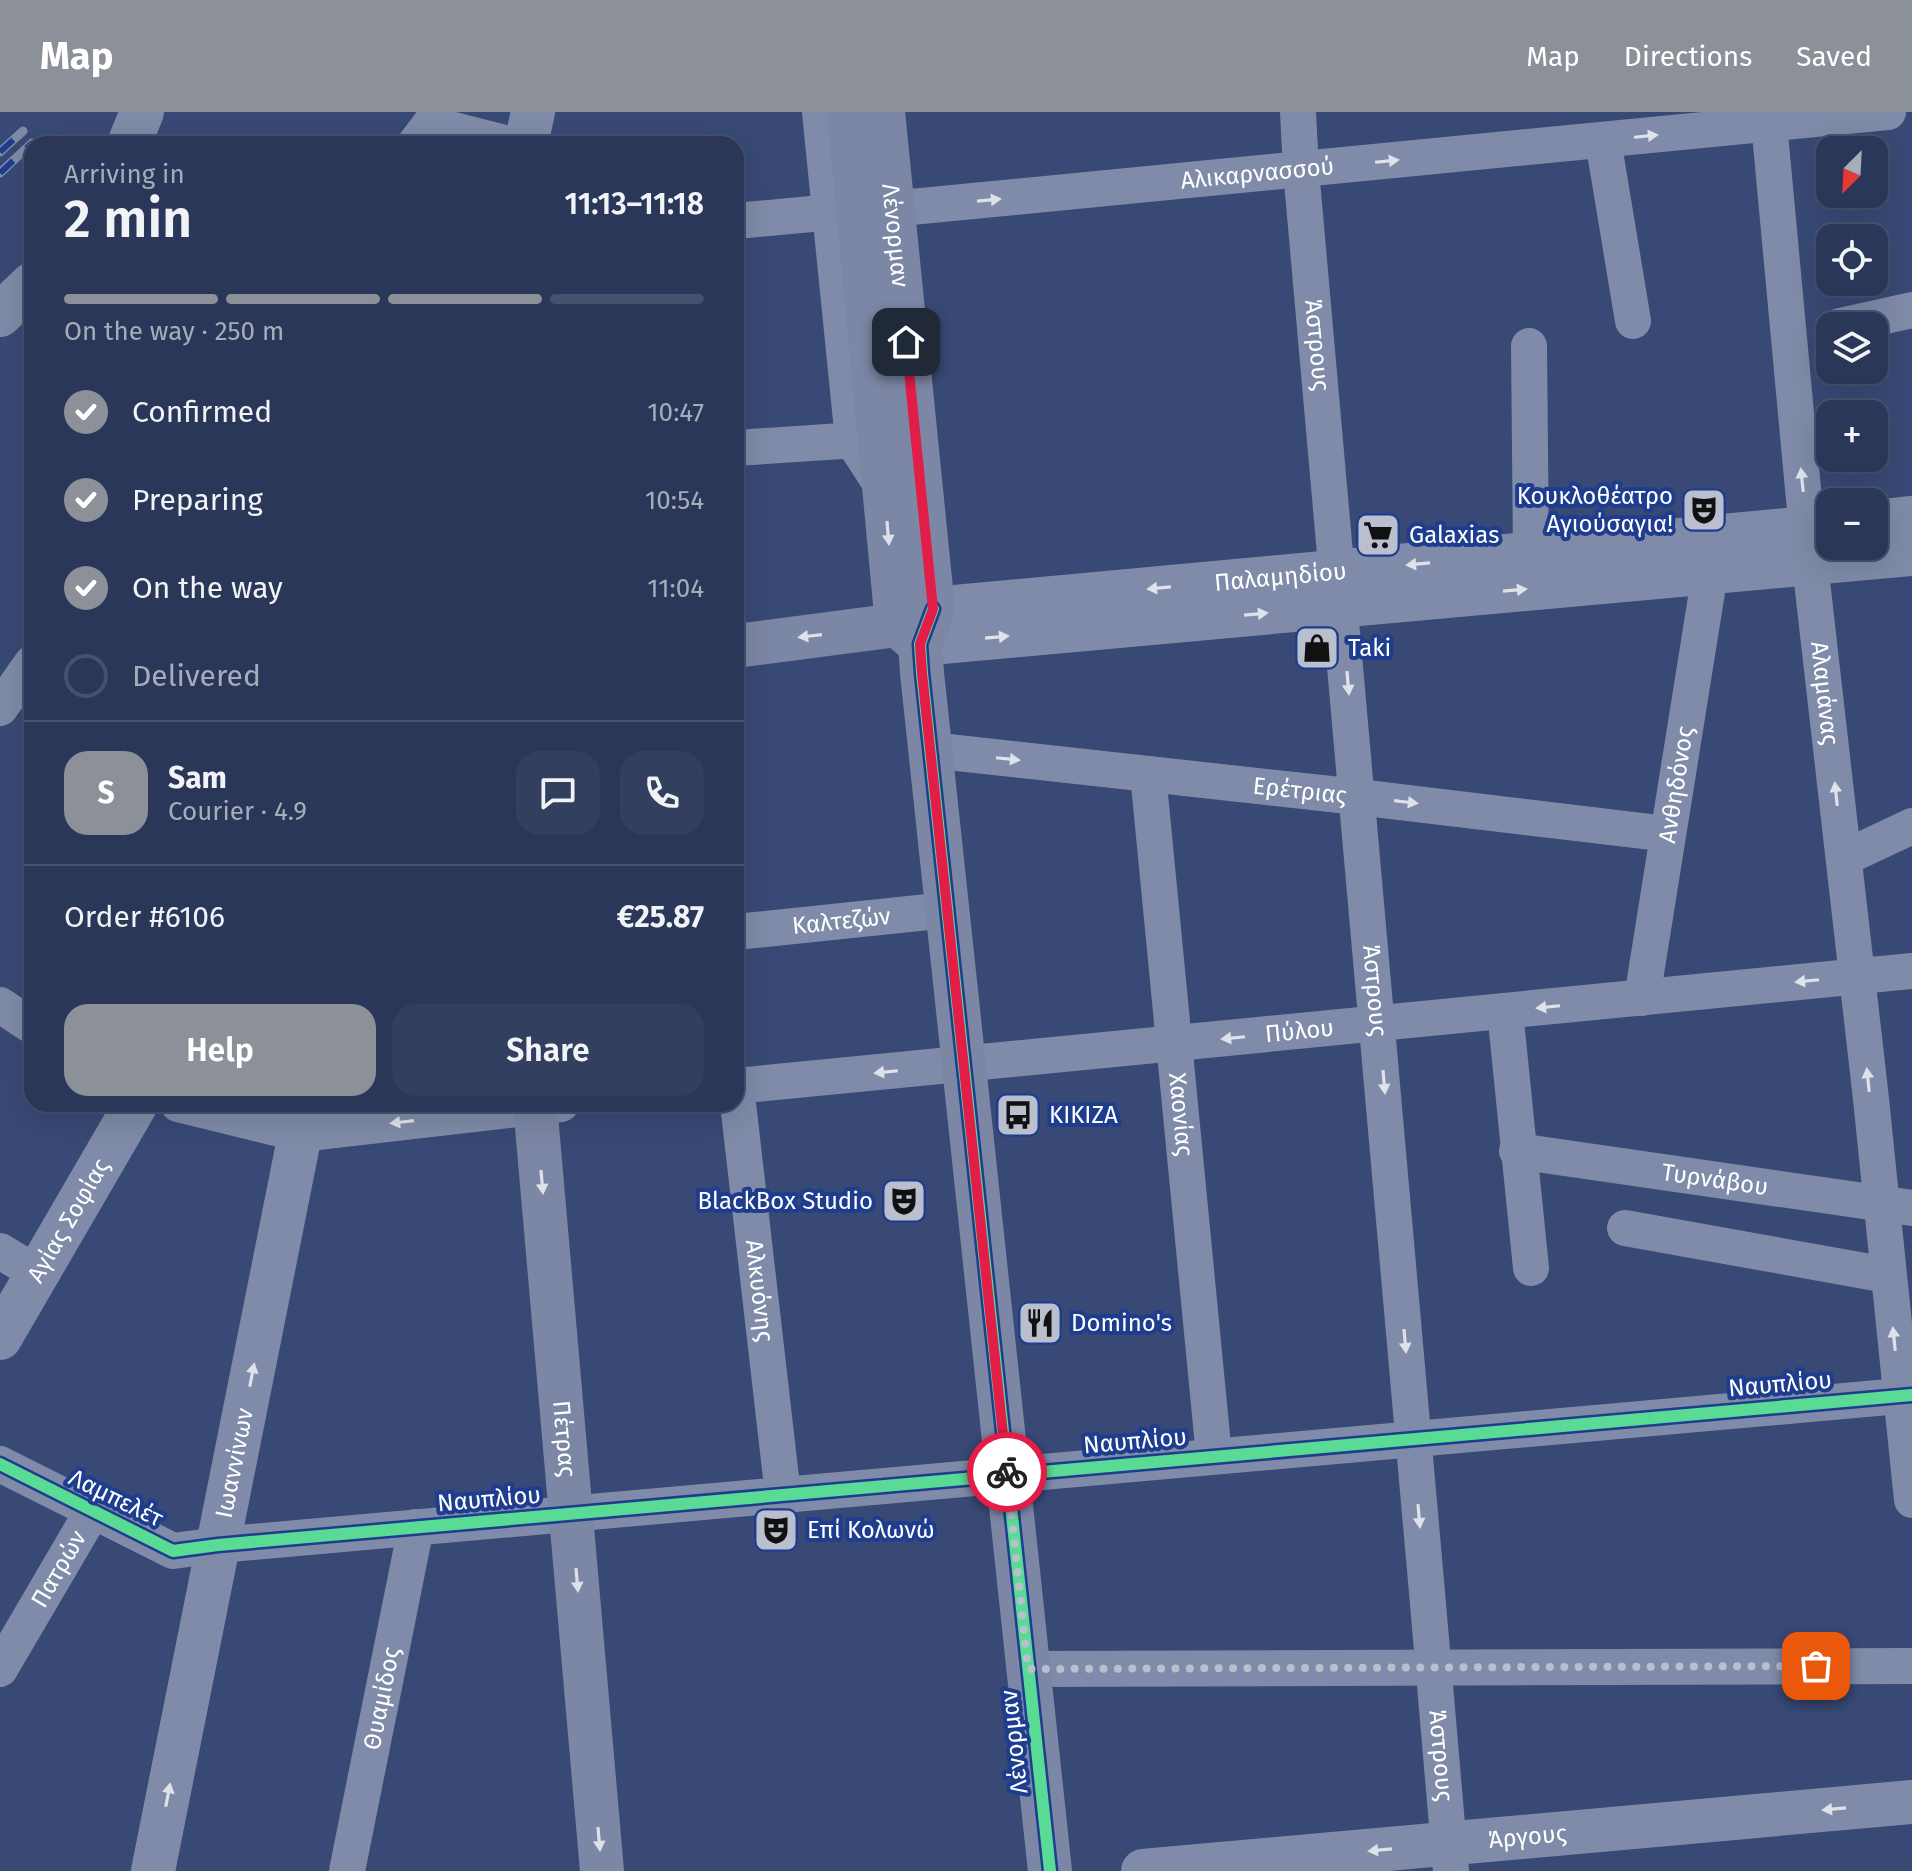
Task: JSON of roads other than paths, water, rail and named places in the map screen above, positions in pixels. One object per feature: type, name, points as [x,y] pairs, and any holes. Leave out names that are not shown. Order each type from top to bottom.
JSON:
[{"type":"main road","name":"Λένορμαν","points":[[849,112],[883,480],[917,626]]},
{"type":"main road","name":"Λένορμαν","points":[[883,112],[916,437],[917,626],[1050,1871]]},
{"type":"main road","name":"Παλαμηδίου","points":[[744,645],[917,626]]},
{"type":"main road","name":"Πέτρας","points":[[544,1112],[571,1514],[602,1871]]},
{"type":"street","points":[[132,136],[142,112]]},
{"type":"street","points":[[528,136],[533,112]]},
{"type":"street","points":[[744,447],[857,440],[824,112]]},
{"type":"street","points":[[902,112],[931,399],[916,437]]},
{"type":"street","name":"Άστρους","points":[[1298,112],[1380,1023],[1412,1439],[1450,1857]]},
{"type":"street","name":"Αλικαρνασσού","points":[[911,207],[1603,140],[1769,118],[1888,112]]},
{"type":"street","name":"Αλαμάνας","points":[[1769,118],[1788,338],[1816,539]]},
{"type":"street","points":[[421,136],[430,124],[477,136]]},
{"type":"street","points":[[1603,140],[1633,321]]},
{"type":"street","points":[[744,220],[833,212]]},
{"type":"street","points":[[0,315],[24,292]]},
{"type":"street","points":[[1888,315],[1912,310]]},
{"type":"street","points":[[1788,338],[1816,331]]},
{"type":"street","points":[[1529,346],[1531,553]]},
{"type":"street","name":"Λένορμαν","points":[[857,440],[883,480]]},
{"type":"street","points":[[1888,521],[1912,518]]},
{"type":"street","name":"Παλαμηδίου","points":[[1340,589],[1531,553],[1816,539]]},
{"type":"street","name":"Παλαμηδίου","points":[[917,626],[1340,589],[1710,573],[1816,539]]},
{"type":"street","name":"Παλαμηδίου","points":[[1888,550],[1912,554]]},
{"type":"street","name":"Αλαμάνας","points":[[1818,560],[1857,976],[1896,1205],[1887,1275],[1906,1395],[1912,1500]]},
{"type":"street","name":"Ανθηδόνος","points":[[1642,998],[1710,573]]},
{"type":"street","points":[[0,708],[24,674]]},
{"type":"street","name":"Ερέτριας","points":[[930,750],[1668,834]]},
{"type":"street","name":"Χαονίας","points":[[1148,774],[1214,1456]]},
{"type":"street","points":[[1844,858],[1912,826]]},
{"type":"street","name":"Καλτεζών","points":[[744,931],[947,910]]},
{"type":"street","name":"Πύλου","points":[[744,1085],[1912,971]]},
{"type":"street","points":[[0,1005],[24,1021]]},
{"type":"street","points":[[1505,1011],[1531,1268]]},
{"type":"street","name":"Αγίας Σοφίας","points":[[0,1338],[131,1112]]},
{"type":"street","points":[[245,1112],[303,1119],[424,1112]]},
{"type":"street","name":"Αλκυόνης","points":[[739,1112],[783,1495]]},
{"type":"street","name":"Ιωαννίνων","points":[[153,1871],[303,1119]]},
{"type":"street","name":"Τυρνάβου","points":[[1517,1151],[1896,1205]]},
{"type":"street","points":[[1625,1228],[1887,1275]]},
{"type":"street","points":[[0,1251],[38,1274]]},
{"type":"street","name":"Ναυπλίου","points":[[218,1545],[1906,1395]]},
{"type":"street","name":"Λαμπελέτ","points":[[0,1464],[173,1551],[218,1545]]},
{"type":"street","name":"Πατρών","points":[[0,1669],[92,1512]]},
{"type":"street","name":"Θυαμίδος","points":[[347,1871],[416,1527]]},
{"type":"street","points":[[1028,1669],[1912,1666]]},
{"type":"street","name":"Άργους","points":[[1143,1871],[1450,1857],[1912,1802]]},
{"type":"railway","points":[[0,152],[23,131]]},
{"type":"railway","points":[[0,173],[24,150]]},
{"type":"place","name":"Κουκλοθέατρο Αγιούσαγια!","points":[[1704,510]]},
{"type":"place","name":"Galaxias","points":[[1378,535]]},
{"type":"place","name":"Taki","points":[[1317,648]]},
{"type":"place","name":"ΚΙΚΙΖΑ","points":[[1018,1115]]},
{"type":"place","name":"BlackBox Studio","points":[[904,1201]]},
{"type":"place","name":"Domino's","points":[[1040,1323]]},
{"type":"place","name":"Επί Κολωνώ","points":[[776,1530]]}]
